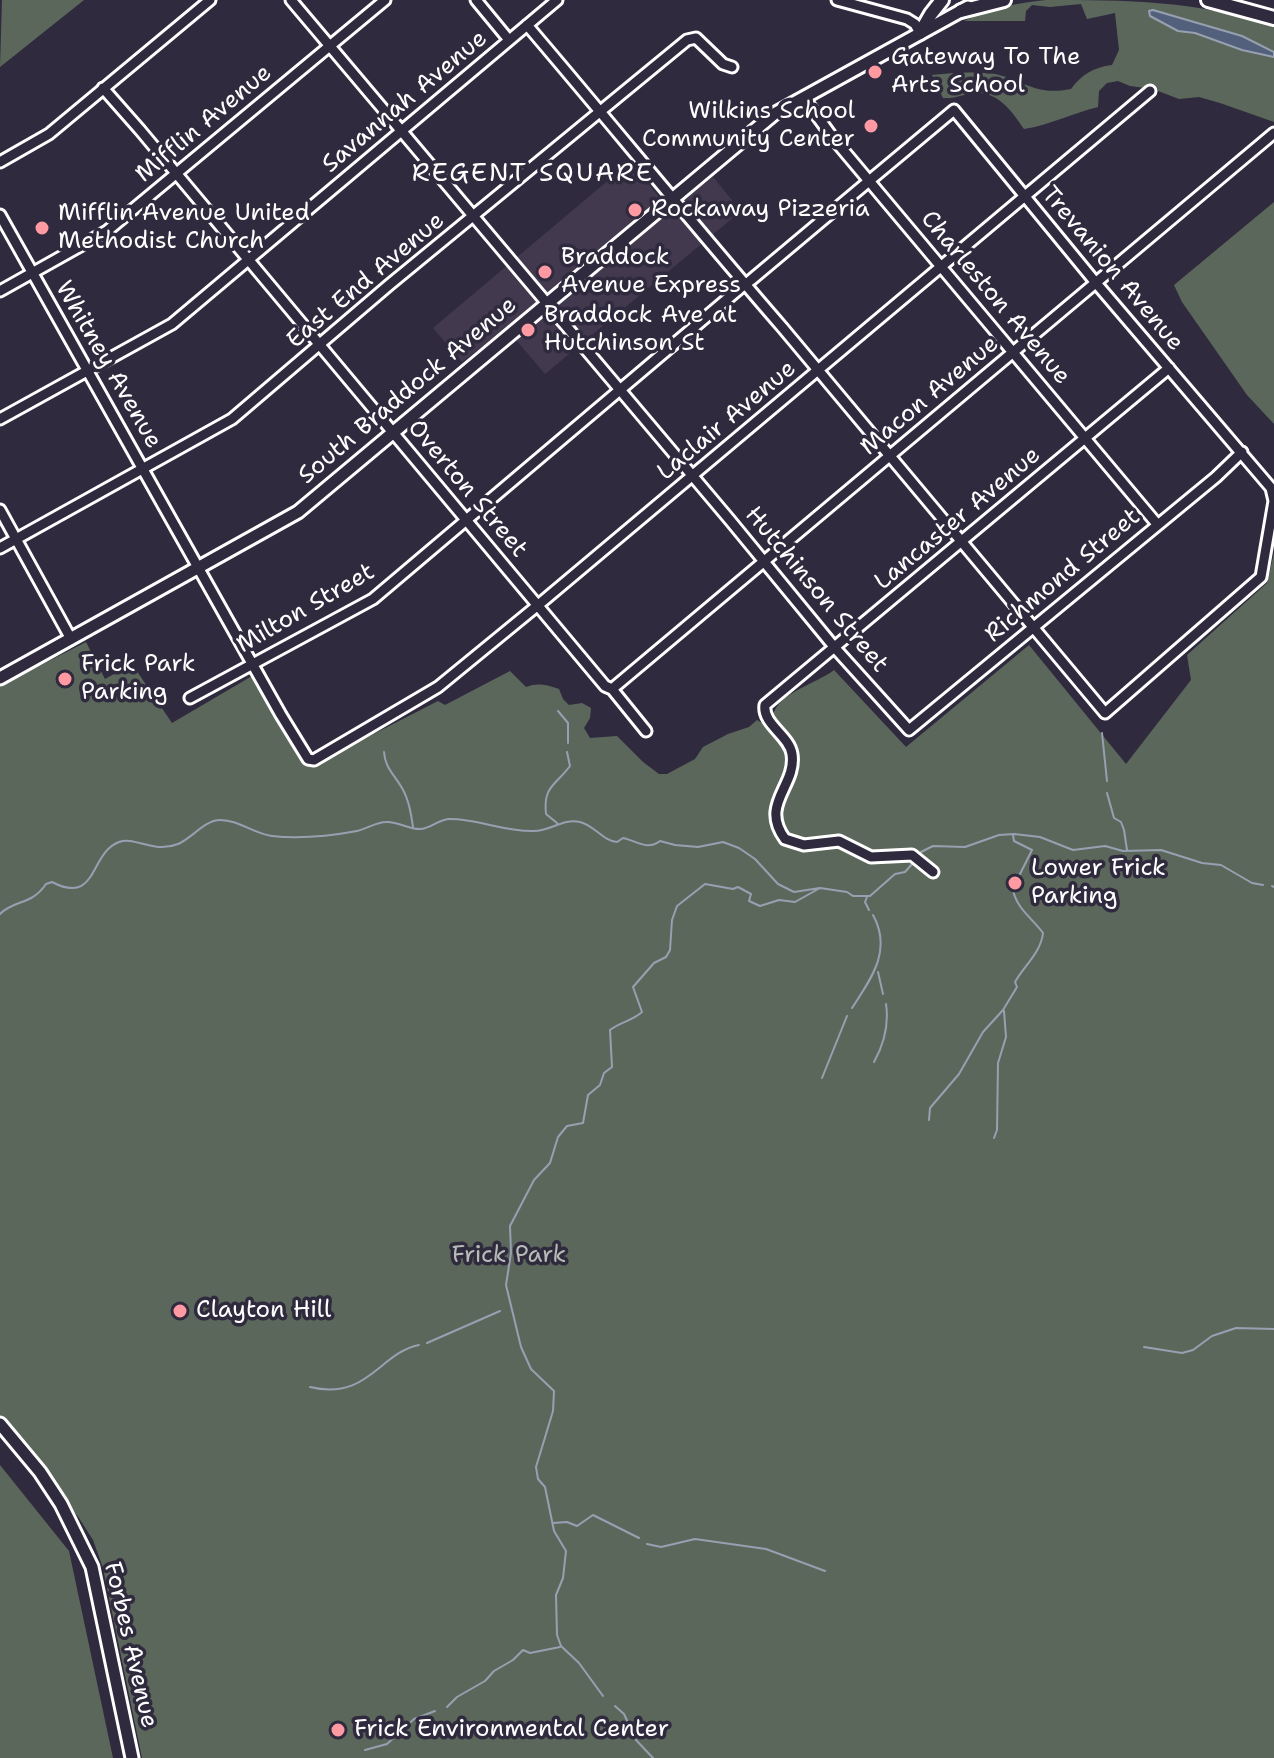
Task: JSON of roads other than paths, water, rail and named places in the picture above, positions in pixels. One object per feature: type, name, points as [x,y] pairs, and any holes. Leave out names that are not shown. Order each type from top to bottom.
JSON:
[{"type":"highway","points":[[920,33],[942,0]]},
{"type":"highway","points":[[961,11],[1004,0]]},
{"type":"highway","points":[[1208,0],[1274,18]]},
{"type":"main road","name":"South Braddock Avenue","points":[[0,678],[298,512],[774,114],[981,0]]},
{"type":"main road","name":"Forbes Avenue","points":[[0,1424],[40,1472],[61,1504],[92,1567],[132,1758]]},
{"type":"street","points":[[0,162],[49,134],[210,0]]},
{"type":"street","name":"Hutchinson Street","points":[[291,0],[835,648],[909,730]]},
{"type":"street","name":"Mifflin Avenue","points":[[0,291],[107,231],[385,0]]},
{"type":"street","points":[[476,0],[509,40]]},
{"type":"street","name":"Savannah Avenue","points":[[0,419],[172,324],[557,0]]},
{"type":"street","points":[[837,0],[863,3],[912,21],[920,33]]},
{"type":"street","points":[[527,25],[1033,628]]},
{"type":"street","name":"East End Avenue","points":[[0,548],[232,419],[389,285],[687,40],[696,38],[723,64],[732,67]]},
{"type":"street","name":"Overton Street","points":[[103,88],[607,690],[646,731]]},
{"type":"street","name":"Laclair Avenue","points":[[314,760],[429,694],[538,606],[1150,91]]},
{"type":"street","name":"Charleston Avenue","points":[[804,98],[833,138],[1157,524]]},
{"type":"street","name":"Trevanion Avenue","points":[[869,181],[954,110],[1274,494],[1261,577],[1105,713],[1033,628]]},
{"type":"street","name":"Macon Avenue","points":[[607,690],[1274,133]]},
{"type":"street","points":[[620,390],[869,181]]},
{"type":"street","name":"Whitney Avenue","points":[[0,215],[197,568],[308,759],[314,760]]},
{"type":"street","name":"Lancaster Avenue","points":[[933,872],[912,855],[871,857],[839,841],[804,845],[785,839],[775,819],[782,787],[791,771],[792,755],[788,741],[764,712],[771,699],[1169,368]]},
{"type":"street","name":"Milton Street","points":[[190,698],[373,599],[620,390]]},
{"type":"street","name":"Richmond Street","points":[[909,730],[1216,477],[1242,452]]},
{"type":"street","points":[[0,510],[71,639]]},
{"type":"water","points":[[1149,11],[1242,36],[1274,52],[1274,57],[1242,50],[1195,33],[1178,31],[1150,16]]},
{"type":"waterway","points":[[558,711],[568,723],[568,743]]},
{"type":"waterway","points":[[1102,733],[1107,781]]},
{"type":"waterway","points":[[384,752],[388,767],[406,797],[413,827]]},
{"type":"waterway","points":[[557,823],[546,814],[547,797],[570,766],[567,752]]},
{"type":"waterway","points":[[1107,793],[1114,818],[1121,822],[1124,830],[1127,850]]},
{"type":"waterway","points":[[0,914],[35,896],[46,884],[52,882],[67,888],[86,883],[102,856],[119,842],[169,847],[183,842],[209,823],[220,820],[234,822],[265,835],[293,837],[347,833],[386,822],[421,829],[446,819],[534,831],[574,821],[617,842],[623,838],[646,845],[660,841],[698,847],[723,842],[755,859],[778,884],[794,892],[820,888],[847,892],[853,896],[870,896],[912,864]]},
{"type":"waterway","points":[[921,852],[933,846],[965,847],[999,835],[1014,834],[1040,837],[1073,850],[1105,846],[1123,851],[1161,850],[1202,863],[1221,865],[1252,883],[1263,885]]},
{"type":"waterway","points":[[1013,835],[1014,841],[1032,850],[1020,874]]},
{"type":"waterway","points":[[603,1696],[579,1663],[561,1646],[557,1635],[556,1595],[563,1578],[566,1551],[554,1531],[545,1487],[538,1479],[536,1467],[553,1411],[554,1391],[531,1369],[521,1347],[506,1285],[511,1253],[510,1226],[534,1180],[550,1163],[558,1137],[567,1126],[583,1123],[588,1095],[600,1085],[604,1073],[612,1067],[610,1030],[642,1012],[633,987],[670,950],[672,920],[677,906],[705,884],[733,889],[738,887],[751,894],[749,901],[760,906],[779,900],[795,902],[820,888]]},
{"type":"waterway","points":[[929,1120],[930,1108],[959,1074],[983,1032],[1003,1010],[1017,987],[1015,982],[1042,940],[1043,933],[1021,908],[1013,890]]},
{"type":"waterway","points":[[867,897],[865,902],[869,910]]},
{"type":"waterway","points":[[852,1008],[872,976],[880,953],[879,928],[873,915]]},
{"type":"waterway","points":[[878,972],[883,994]]},
{"type":"waterway","points":[[874,1062],[885,1034],[886,1004]]},
{"type":"waterway","points":[[994,1138],[997,1130],[998,1063],[1006,1037],[1004,1011]]},
{"type":"waterway","points":[[822,1078],[847,1016]]},
{"type":"waterway","points":[[427,1343],[500,1311]]},
{"type":"waterway","points":[[1144,1347],[1182,1353],[1193,1350],[1212,1336],[1236,1328],[1274,1329]]},
{"type":"waterway","points":[[310,1387],[330,1390],[359,1382],[393,1357],[419,1345]]},
{"type":"waterway","points":[[553,1523],[567,1522],[577,1526],[593,1515],[639,1538]]},
{"type":"waterway","points":[[647,1544],[661,1547],[695,1539],[766,1549],[825,1571]]},
{"type":"waterway","points":[[447,1707],[523,1650],[530,1653],[560,1647]]},
{"type":"waterway","points":[[615,1706],[624,1714],[636,1740],[653,1758]]},
{"type":"waterway","points":[[365,1750],[387,1744],[414,1719],[435,1711]]},
{"type":"place","name":"Gateway To The Arts School","points":[[875,72]]},
{"type":"place","name":"Wilkins School Community Center","points":[[871,126]]},
{"type":"place","name":"Rockaway Pizzeria","points":[[635,210]]},
{"type":"place","name":"Mifflin Avenue United Methodist Church","points":[[42,228]]},
{"type":"place","name":"Braddock Avenue Express","points":[[545,272]]},
{"type":"place","name":"Braddock Ave at Hutchinson St","points":[[528,330]]},
{"type":"place","name":"Frick Park Parking","points":[[65,679]]},
{"type":"place","name":"Lower Frick Parking","points":[[1015,883]]},
{"type":"place","name":"Clayton Hill","points":[[180,1311]]},
{"type":"place","name":"Frick Environmental Center","points":[[338,1730]]},
{"type":"district","name":"REGENT SQUARE","points":[[533,174]]},
{"type":"park label","name":"Frick Park","points":[[509,1256]]}]
